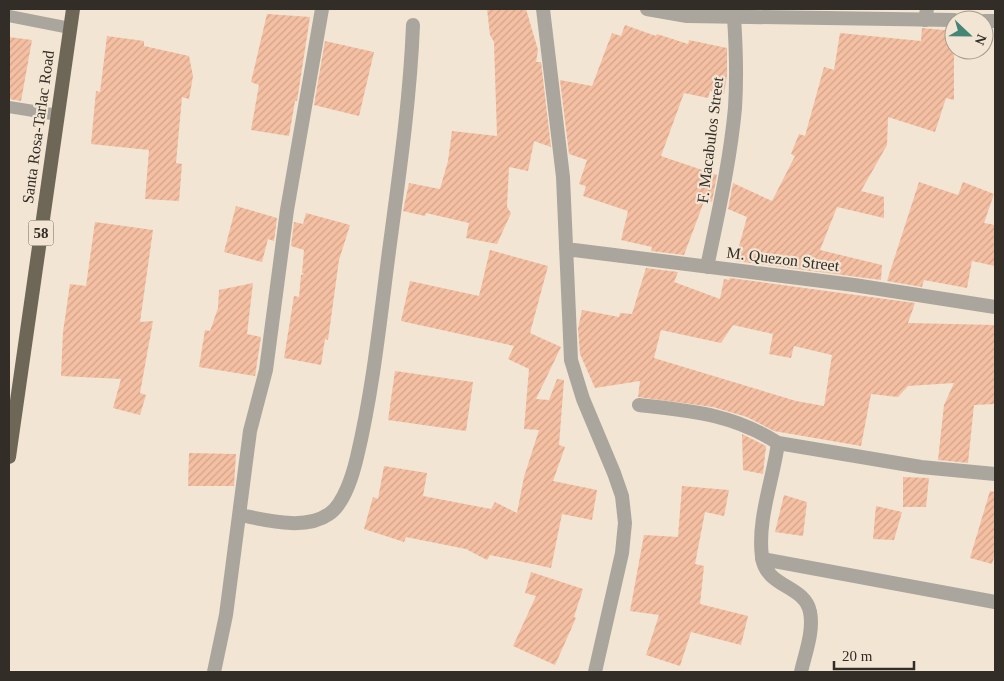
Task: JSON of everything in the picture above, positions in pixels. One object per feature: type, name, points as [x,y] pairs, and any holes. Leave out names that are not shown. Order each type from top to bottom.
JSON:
[{"type":"highway","name":"Santa Rosa-Tarlac Road","points":[[9,457],[72,9]]},
{"type":"street","points":[[214,672],[222,644],[250,431],[266,370],[287,210],[322,9]]},
{"type":"street","points":[[543,9],[563,177],[568,331],[571,360],[583,400],[622,496],[625,523],[622,553],[595,672]]},
{"type":"street","points":[[647,9],[687,16],[926,14],[944,18]]},
{"type":"street","name":"F. Macabulos Street","points":[[707,266],[728,163],[735,109],[737,67],[734,17]]},
{"type":"street","points":[[240,515],[288,522],[313,521],[330,514],[340,502],[356,459],[374,364],[400,173],[411,78],[414,25]]},
{"type":"street","name":"M. Quezon Street","points":[[566,248],[995,307]]},
{"type":"street","points":[[639,405],[703,412],[758,431],[778,443],[921,467],[995,474]]},
{"type":"street","points":[[778,443],[762,532],[762,559],[773,580],[798,594],[807,602],[811,613],[811,628],[801,672]]},
{"type":"street","points":[[762,559],[995,602]]},
{"type":"lane","points":[[9,16],[70,28]]},
{"type":"lane","points":[[9,107],[58,115]]},
{"type":"building","points":[[487,9],[526,9],[538,50],[536,62],[541,62],[551,147],[534,141],[528,171],[509,167],[507,207],[511,213],[497,244],[466,238],[469,223],[426,213],[425,216],[403,211],[409,183],[440,189],[448,161],[452,131],[497,136],[494,42],[490,35]]},
{"type":"building","points":[[267,14],[310,17],[297,101],[295,101],[289,136],[251,130],[259,85],[251,82]]},
{"type":"building","points":[[625,25],[656,36],[657,34],[688,44],[689,40],[727,48],[727,75],[724,94],[710,91],[708,98],[684,93],[661,156],[717,175],[712,202],[705,199],[684,255],[651,251],[652,247],[621,240],[628,211],[583,196],[586,186],[579,184],[587,160],[569,154],[560,80],[592,86],[612,33],[621,36]]},
{"type":"building","points":[[922,28],[944,30],[944,60],[954,60],[954,100],[946,98],[935,132],[888,117],[887,145],[861,191],[884,197],[884,218],[837,207],[820,250],[882,265],[881,280],[735,261],[747,217],[728,209],[733,183],[772,201],[795,156],[791,154],[799,134],[805,136],[824,67],[834,70],[840,33],[921,41]]},
{"type":"building","points":[[107,36],[144,41],[144,46],[189,56],[193,76],[189,99],[182,97],[176,163],[182,164],[179,201],[145,199],[149,150],[91,144],[96,91],[100,92]]},
{"type":"building","points":[[9,37],[32,40],[21,101],[9,99]]},
{"type":"building","points":[[325,41],[374,52],[359,116],[314,105]]},
{"type":"building","points":[[919,182],[958,195],[963,182],[994,194],[984,223],[995,225],[995,266],[972,261],[967,288],[924,280],[922,287],[887,281]]},
{"type":"building","points":[[236,206],[277,218],[274,241],[268,239],[262,262],[224,252]]},
{"type":"building","points":[[306,213],[350,225],[339,260],[328,340],[325,339],[321,365],[284,358],[294,296],[299,297],[301,275],[305,274],[302,273],[304,250],[291,246],[294,222],[303,224]]},
{"type":"building","points":[[95,222],[153,230],[140,322],[153,321],[140,393],[146,395],[140,415],[113,408],[121,379],[61,376],[63,332],[70,284],[86,286]]},
{"type":"building","points":[[490,250],[548,266],[530,333],[561,347],[536,399],[549,400],[557,379],[564,380],[559,445],[565,447],[553,481],[597,490],[592,520],[562,514],[551,568],[490,555],[487,560],[466,549],[406,537],[404,542],[364,529],[373,497],[378,499],[384,466],[427,473],[423,496],[491,509],[495,502],[517,513],[524,477],[539,430],[524,429],[529,369],[508,359],[514,346],[401,321],[410,281],[479,296]]},
{"type":"building","points":[[646,268],[678,272],[674,282],[720,299],[724,279],[729,280],[730,278],[915,303],[908,323],[995,325],[995,404],[974,405],[968,463],[938,460],[944,405],[954,383],[908,386],[898,397],[871,394],[861,446],[774,431],[747,417],[713,407],[638,397],[640,381],[595,388],[580,354],[578,329],[582,310],[619,317],[620,313],[632,314]],"holes":[[[733,325],[773,334],[769,354],[791,358],[794,346],[832,355],[824,406],[796,401],[654,358],[661,330],[721,343]]]},
{"type":"building","points":[[253,283],[247,334],[261,337],[255,376],[199,367],[205,330],[210,331],[218,308],[219,290]]},
{"type":"building","points":[[395,371],[473,382],[466,431],[388,420]]},
{"type":"building","points":[[742,434],[766,446],[763,474],[743,470]]},
{"type":"building","points":[[189,453],[236,454],[234,486],[188,486]]},
{"type":"building","points":[[903,477],[929,478],[926,507],[903,507]]},
{"type":"building","points":[[682,486],[729,490],[724,516],[705,512],[695,564],[704,566],[700,604],[748,616],[741,645],[691,632],[680,666],[646,655],[659,615],[630,611],[644,535],[678,537]]},
{"type":"building","points":[[990,491],[995,492],[995,553],[992,564],[970,558]]},
{"type":"building","points":[[784,495],[807,502],[803,536],[775,532]]},
{"type":"building","points":[[876,506],[902,512],[894,540],[873,539]]},
{"type":"building","points":[[531,572],[583,589],[574,617],[576,618],[555,665],[513,646],[536,596],[525,593]]}]
